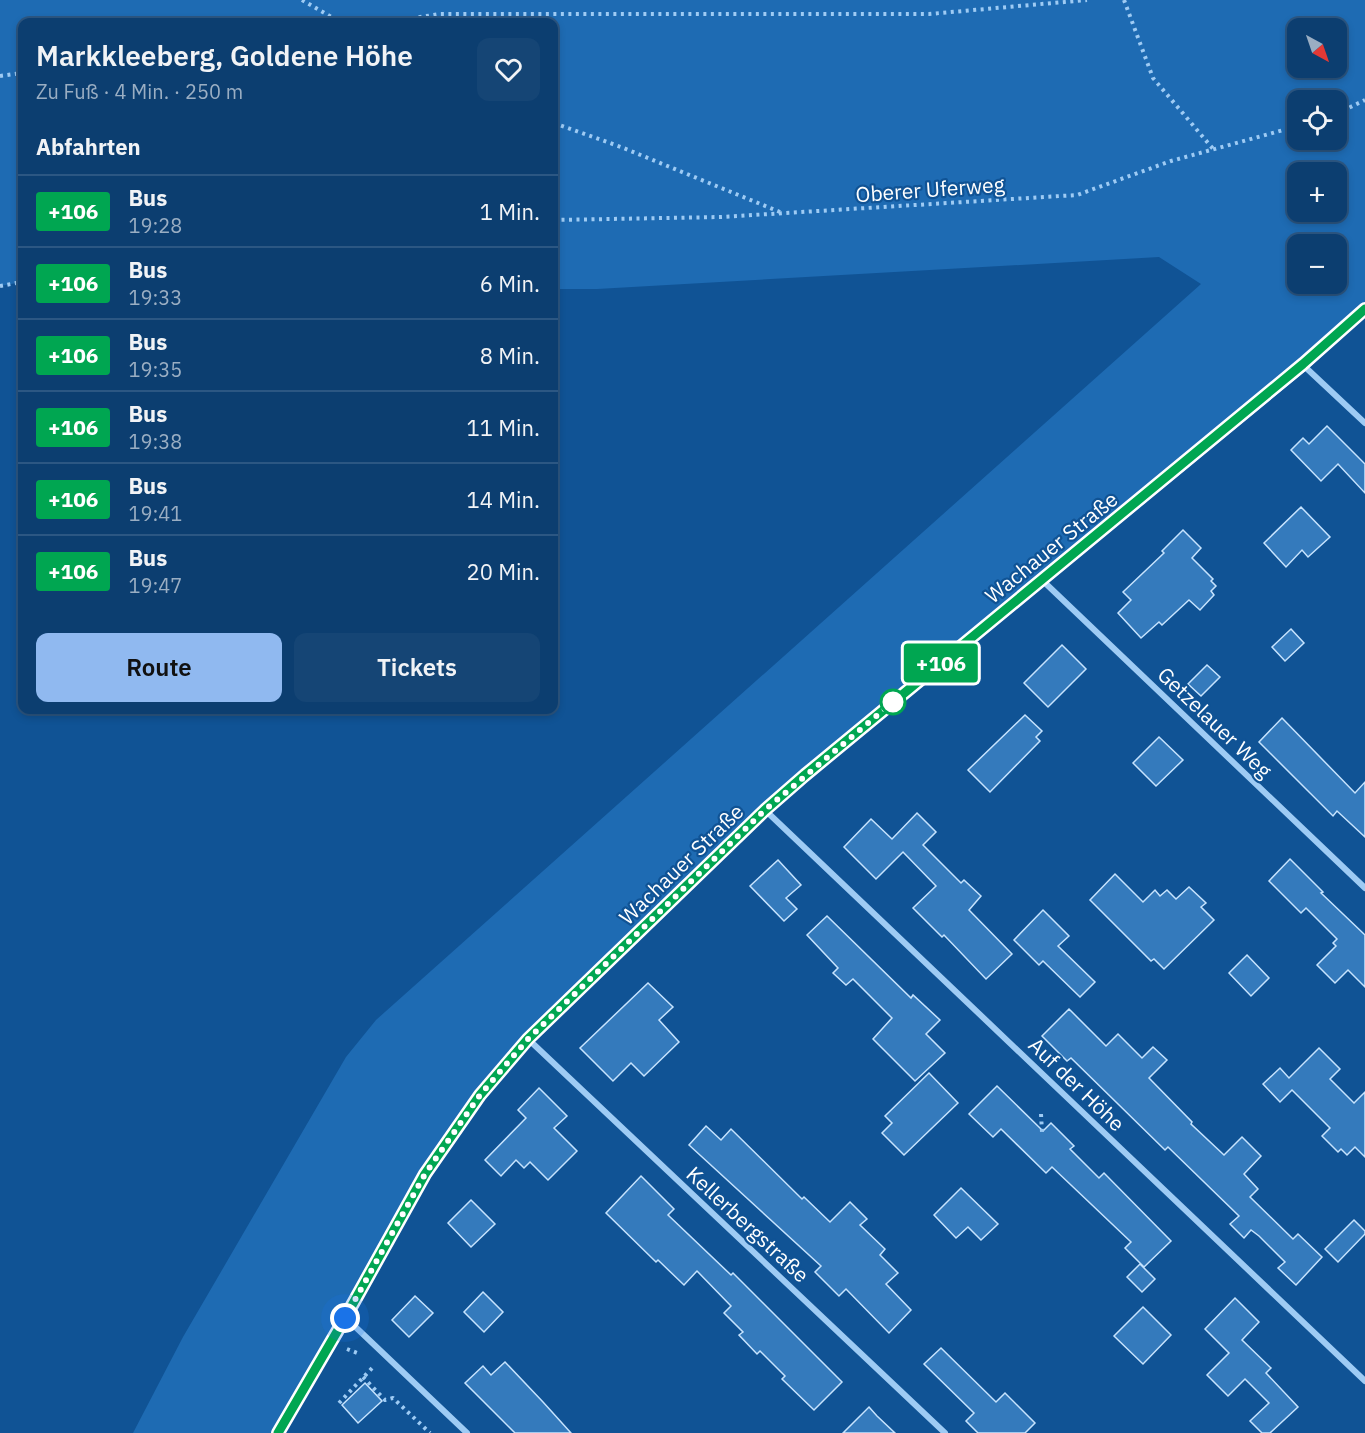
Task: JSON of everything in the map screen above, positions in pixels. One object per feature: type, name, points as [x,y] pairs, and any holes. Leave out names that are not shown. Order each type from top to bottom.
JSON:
[{"type":"main road","name":"Wachauer Straße","points":[[278,1433],[425,1174],[480,1095],[528,1039],[765,810],[1303,364],[1365,309]]},
{"type":"street","points":[[1303,364],[1365,423]]},
{"type":"street","name":"Getzelauer Weg","points":[[1042,580],[1365,888]]},
{"type":"street","name":"Auf der Höhe","points":[[765,810],[1365,1381]]},
{"type":"street","name":"Kellerbergstraße","points":[[528,1039],[945,1433]]},
{"type":"street","points":[[345,1318],[467,1433]]},
{"type":"path","points":[[302,0],[333,18]]},
{"type":"path","points":[[414,18],[439,14],[929,14],[1087,0]]},
{"type":"path","points":[[1124,0],[1153,78],[1214,150]]},
{"type":"path","points":[[0,76],[18,74]]},
{"type":"path","points":[[1347,109],[1365,100]]},
{"type":"path","points":[[558,124],[621,147],[783,213]]},
{"type":"path","name":"Oberer Uferweg","points":[[558,220],[721,217],[1077,195],[1171,160],[1287,129]]},
{"type":"path","points":[[0,286],[18,283]]},
{"type":"path","points":[[1041,1114],[1042,1132]]},
{"type":"path","points":[[339,1403],[374,1366]]},
{"type":"path","points":[[363,1377],[385,1400],[393,1398],[430,1433]]},
{"type":"shaded area","points":[[0,0],[1365,0],[1365,309],[805,775],[528,1039],[425,1174],[278,1433],[133,1433],[183,1337],[346,1057],[376,1020],[1201,284],[1159,257],[597,289],[558,289],[558,18],[18,18],[18,283],[0,286]]},
{"type":"building","points":[[1327,426],[1365,464],[1365,493],[1338,464],[1321,481],[1291,450],[1303,438],[1309,444]]},
{"type":"building","points":[[1301,507],[1330,537],[1308,557],[1302,550],[1286,567],[1264,543]]},
{"type":"building","points":[[1183,530],[1201,548],[1192,558],[1213,579],[1211,581],[1216,586],[1211,591],[1214,595],[1200,610],[1189,600],[1162,625],[1159,622],[1141,638],[1118,613],[1131,600],[1123,592],[1164,553],[1162,551]]},
{"type":"building","points":[[1291,629],[1304,643],[1285,661],[1272,647]]},
{"type":"building","points":[[1062,645],[1086,669],[1048,707],[1024,683]]},
{"type":"building","points":[[1207,665],[1220,677],[1201,696],[1188,684]]},
{"type":"building","points":[[1025,715],[1042,731],[1036,737],[1040,741],[990,792],[968,770]]},
{"type":"building","points":[[1282,718],[1355,793],[1365,782],[1365,837],[1337,811],[1333,816],[1259,742]]},
{"type":"building","points":[[1159,737],[1183,760],[1156,786],[1133,763]]},
{"type":"building","points":[[917,813],[936,832],[923,845],[961,883],[964,880],[981,896],[969,910],[1012,954],[986,979],[944,935],[942,937],[913,908],[936,886],[903,852],[876,879],[844,847],[871,819],[892,839]]},
{"type":"building","points":[[1290,859],[1323,892],[1321,893],[1365,935],[1365,987],[1348,970],[1335,983],[1317,965],[1336,946],[1333,943],[1337,939],[1306,908],[1301,913],[1269,881]]},
{"type":"building","points":[[778,860],[801,885],[786,898],[797,909],[784,921],[750,886]]},
{"type":"building","points":[[1115,874],[1143,902],[1155,890],[1160,896],[1167,890],[1176,899],[1189,887],[1206,903],[1201,907],[1214,920],[1164,969],[1154,959],[1151,961],[1090,900]]},
{"type":"building","points":[[1043,910],[1069,936],[1058,946],[1095,982],[1080,997],[1043,961],[1039,965],[1014,940]]},
{"type":"building","points":[[827,916],[911,998],[913,995],[940,1020],[926,1034],[945,1053],[915,1081],[873,1039],[892,1018],[853,979],[846,985],[833,973],[838,968],[807,935]]},
{"type":"building","points":[[1247,955],[1269,978],[1251,996],[1229,973]]},
{"type":"building","points":[[648,983],[673,1007],[659,1020],[679,1042],[644,1076],[631,1063],[613,1081],[580,1048]]},
{"type":"building","points":[[1069,1009],[1106,1046],[1118,1034],[1142,1058],[1153,1047],[1167,1060],[1149,1078],[1192,1122],[1191,1124],[1224,1155],[1242,1137],[1261,1156],[1244,1174],[1258,1189],[1250,1197],[1293,1239],[1298,1234],[1322,1257],[1296,1285],[1278,1268],[1285,1262],[1259,1236],[1251,1230],[1244,1238],[1230,1224],[1239,1216],[1168,1147],[1165,1150],[1071,1058],[1067,1061],[1042,1036]]},
{"type":"building","points":[[1319,1048],[1340,1069],[1330,1079],[1354,1103],[1365,1092],[1365,1157],[1355,1147],[1347,1155],[1341,1149],[1338,1152],[1322,1136],[1330,1128],[1292,1090],[1280,1102],[1263,1084],[1280,1068],[1289,1078]]},
{"type":"building","points":[[929,1073],[958,1103],[904,1155],[882,1133],[892,1123],[885,1116]]},
{"type":"building","points":[[997,1086],[1043,1131],[1051,1123],[1074,1146],[1070,1149],[1099,1178],[1104,1173],[1171,1241],[1144,1267],[1125,1248],[1131,1242],[1052,1167],[1046,1173],[1001,1129],[993,1137],[969,1114]]},
{"type":"building","points":[[539,1088],[567,1116],[554,1128],[577,1151],[548,1180],[530,1162],[524,1168],[516,1160],[501,1176],[485,1160],[526,1118],[518,1110]]},
{"type":"building","points":[[706,1126],[721,1140],[731,1129],[802,1199],[804,1197],[830,1222],[850,1202],[867,1219],[860,1225],[885,1249],[880,1255],[898,1273],[886,1284],[911,1310],[889,1333],[846,1289],[839,1296],[815,1272],[821,1266],[689,1145]]},
{"type":"building","points":[[641,1176],[674,1209],[668,1215],[731,1275],[733,1273],[842,1382],[814,1410],[782,1379],[785,1376],[760,1351],[757,1354],[739,1335],[743,1332],[724,1313],[731,1306],[697,1271],[684,1285],[658,1260],[656,1262],[606,1213]]},
{"type":"building","points":[[961,1188],[998,1224],[981,1240],[968,1227],[956,1238],[934,1215]]},
{"type":"building","points":[[471,1200],[495,1224],[471,1247],[448,1223]]},
{"type":"building","points":[[1354,1220],[1365,1231],[1365,1234],[1338,1262],[1325,1249]]},
{"type":"building","points":[[1140,1264],[1155,1279],[1142,1292],[1127,1277]]},
{"type":"building","points":[[483,1292],[503,1312],[484,1332],[464,1312]]},
{"type":"building","points":[[415,1296],[433,1313],[409,1337],[392,1320]]},
{"type":"building","points":[[1235,1298],[1259,1322],[1242,1340],[1271,1368],[1266,1373],[1298,1407],[1270,1433],[1262,1433],[1250,1421],[1269,1403],[1245,1379],[1228,1396],[1207,1375],[1229,1353],[1205,1329]]},
{"type":"building","points":[[1143,1307],[1171,1335],[1143,1364],[1114,1336]]},
{"type":"building","points":[[941,1348],[996,1402],[1005,1393],[1035,1423],[1025,1433],[978,1433],[966,1421],[974,1413],[924,1364]]},
{"type":"building","points":[[505,1362],[571,1433],[515,1433],[465,1383],[483,1366],[491,1375]]},
{"type":"building","points":[[365,1383],[382,1401],[358,1423],[342,1405]]},
{"type":"building","points":[[869,1407],[895,1433],[843,1433]]},
{"type":"bus line","name":"+106","points":[[278,1433],[425,1174],[480,1095],[528,1039],[765,810],[805,775],[1303,364],[1365,309]]},
{"type":"route","points":[[345,1318],[425,1174],[480,1095],[528,1039],[765,810],[893,702]]}]
